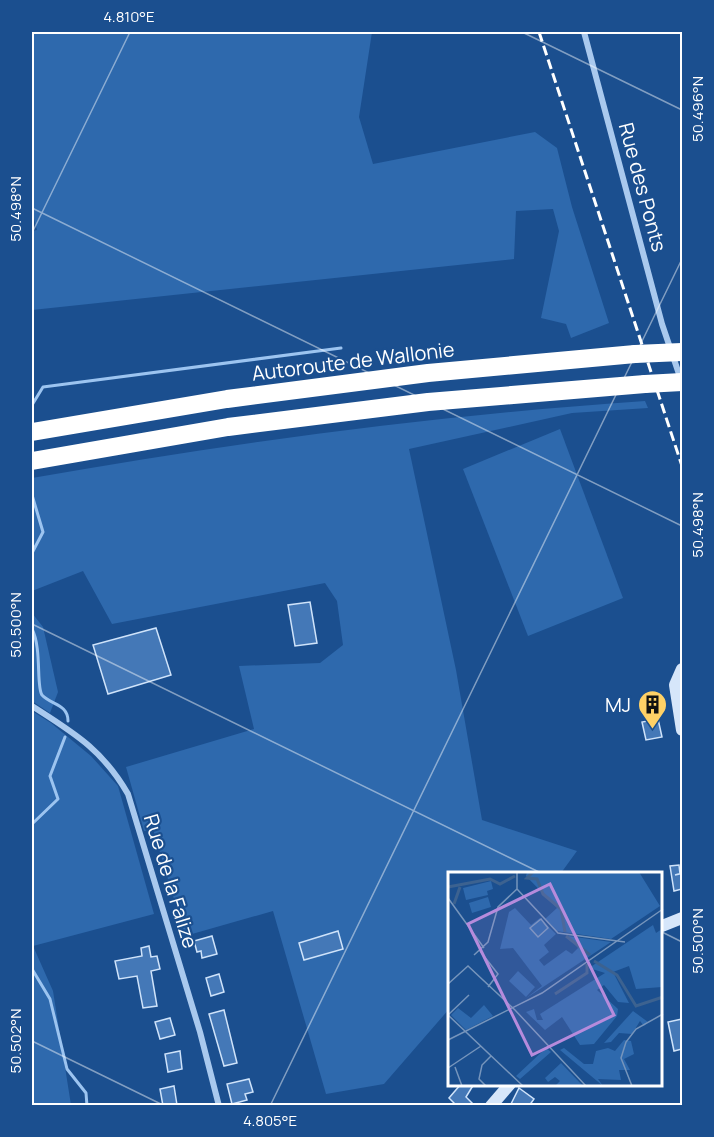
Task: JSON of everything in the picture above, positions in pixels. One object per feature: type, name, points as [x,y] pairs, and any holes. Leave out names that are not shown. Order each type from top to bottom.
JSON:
[{"type":"highway","name":"Autoroute de Wallonie","points":[[32,432],[227,399],[428,373],[635,354],[682,352]]},
{"type":"highway","points":[[32,461],[228,427],[428,402],[645,384],[682,384]]},
{"type":"street","name":"Rue des Ponts","points":[[584,32],[662,324],[682,384]]},
{"type":"street","points":[[682,669],[675,685],[682,730]]},
{"type":"street","name":"Rue de la Falize","points":[[32,706],[84,740],[112,767],[128,794],[200,1032],[219,1106]]},
{"type":"street","points":[[663,926],[682,918]]},
{"type":"street","points":[[491,1106],[508,1086]]},
{"type":"shaded area","points":[[32,32],[372,32],[359,117],[373,164],[535,132],[557,148],[572,207],[609,323],[571,338],[566,324],[541,318],[559,231],[553,209],[516,211],[514,259],[32,310],[32,231],[37,230],[32,211]]},
{"type":"shaded area","points":[[645,401],[648,408],[572,413],[409,449],[456,670],[482,820],[577,851],[562,872],[448,872],[448,1010],[384,1084],[326,1094],[273,911],[185,936],[153,829],[144,831],[126,767],[254,729],[239,666],[320,663],[343,645],[337,601],[325,583],[112,624],[83,571],[32,591],[32,478],[337,431]]},
{"type":"shaded area","points":[[560,429],[623,598],[528,636],[463,469]]},
{"type":"shaded area","points":[[32,613],[43,627],[58,692],[50,713],[32,701]]},
{"type":"shaded area","points":[[32,711],[51,723],[91,756],[118,786],[154,914],[33,946],[53,991],[71,1105],[32,1105]]},
{"type":"building","points":[[310,602],[317,643],[295,646],[288,605]]},
{"type":"building","points":[[156,628],[171,675],[108,694],[93,645]]},
{"type":"building","name":"MJ","points":[[658,719],[662,737],[646,740],[642,722]]},
{"type":"building","points":[[679,865],[680,874],[682,873],[682,889],[674,891],[670,866]]},
{"type":"building","points":[[338,931],[343,949],[304,960],[299,943]]},
{"type":"building","points":[[212,936],[217,954],[202,958],[201,951],[197,952],[194,941]]},
{"type":"building","points":[[149,946],[151,957],[157,956],[160,969],[151,971],[157,1006],[143,1008],[137,976],[119,979],[115,961],[142,956],[141,948]]},
{"type":"building","points":[[219,974],[224,992],[211,996],[206,978]]},
{"type":"building","points":[[224,1010],[237,1063],[224,1066],[209,1014]]},
{"type":"building","points":[[170,1018],[175,1035],[160,1039],[155,1022]]},
{"type":"building","points":[[682,1019],[682,1049],[674,1051],[668,1022]]},
{"type":"building","points":[[180,1051],[182,1069],[168,1072],[165,1054]]},
{"type":"building","points":[[249,1079],[253,1092],[245,1094],[247,1100],[232,1104],[227,1084]]},
{"type":"building","points":[[174,1086],[177,1105],[163,1106],[160,1089]]},
{"type":"building","points":[[459,1086],[473,1086],[466,1097],[475,1106],[457,1106],[449,1098]]},
{"type":"building","points":[[519,1088],[534,1099],[529,1106],[510,1106]]},
{"type":"waterway","points":[[32,405],[43,387],[341,348]]},
{"type":"waterway","points":[[32,495],[43,532],[32,553]]},
{"type":"waterway","points":[[32,629],[37,646],[40,691],[42,695],[65,711],[68,721]]},
{"type":"waterway","points":[[32,824],[58,799],[50,776],[65,737]]},
{"type":"waterway","points":[[32,969],[50,999],[67,1069],[86,1093],[87,1106]]},
{"type":"railway","points":[[539,32],[682,466]]},
{"type":"place","name":"MJ","points":[[652,730]]}]
